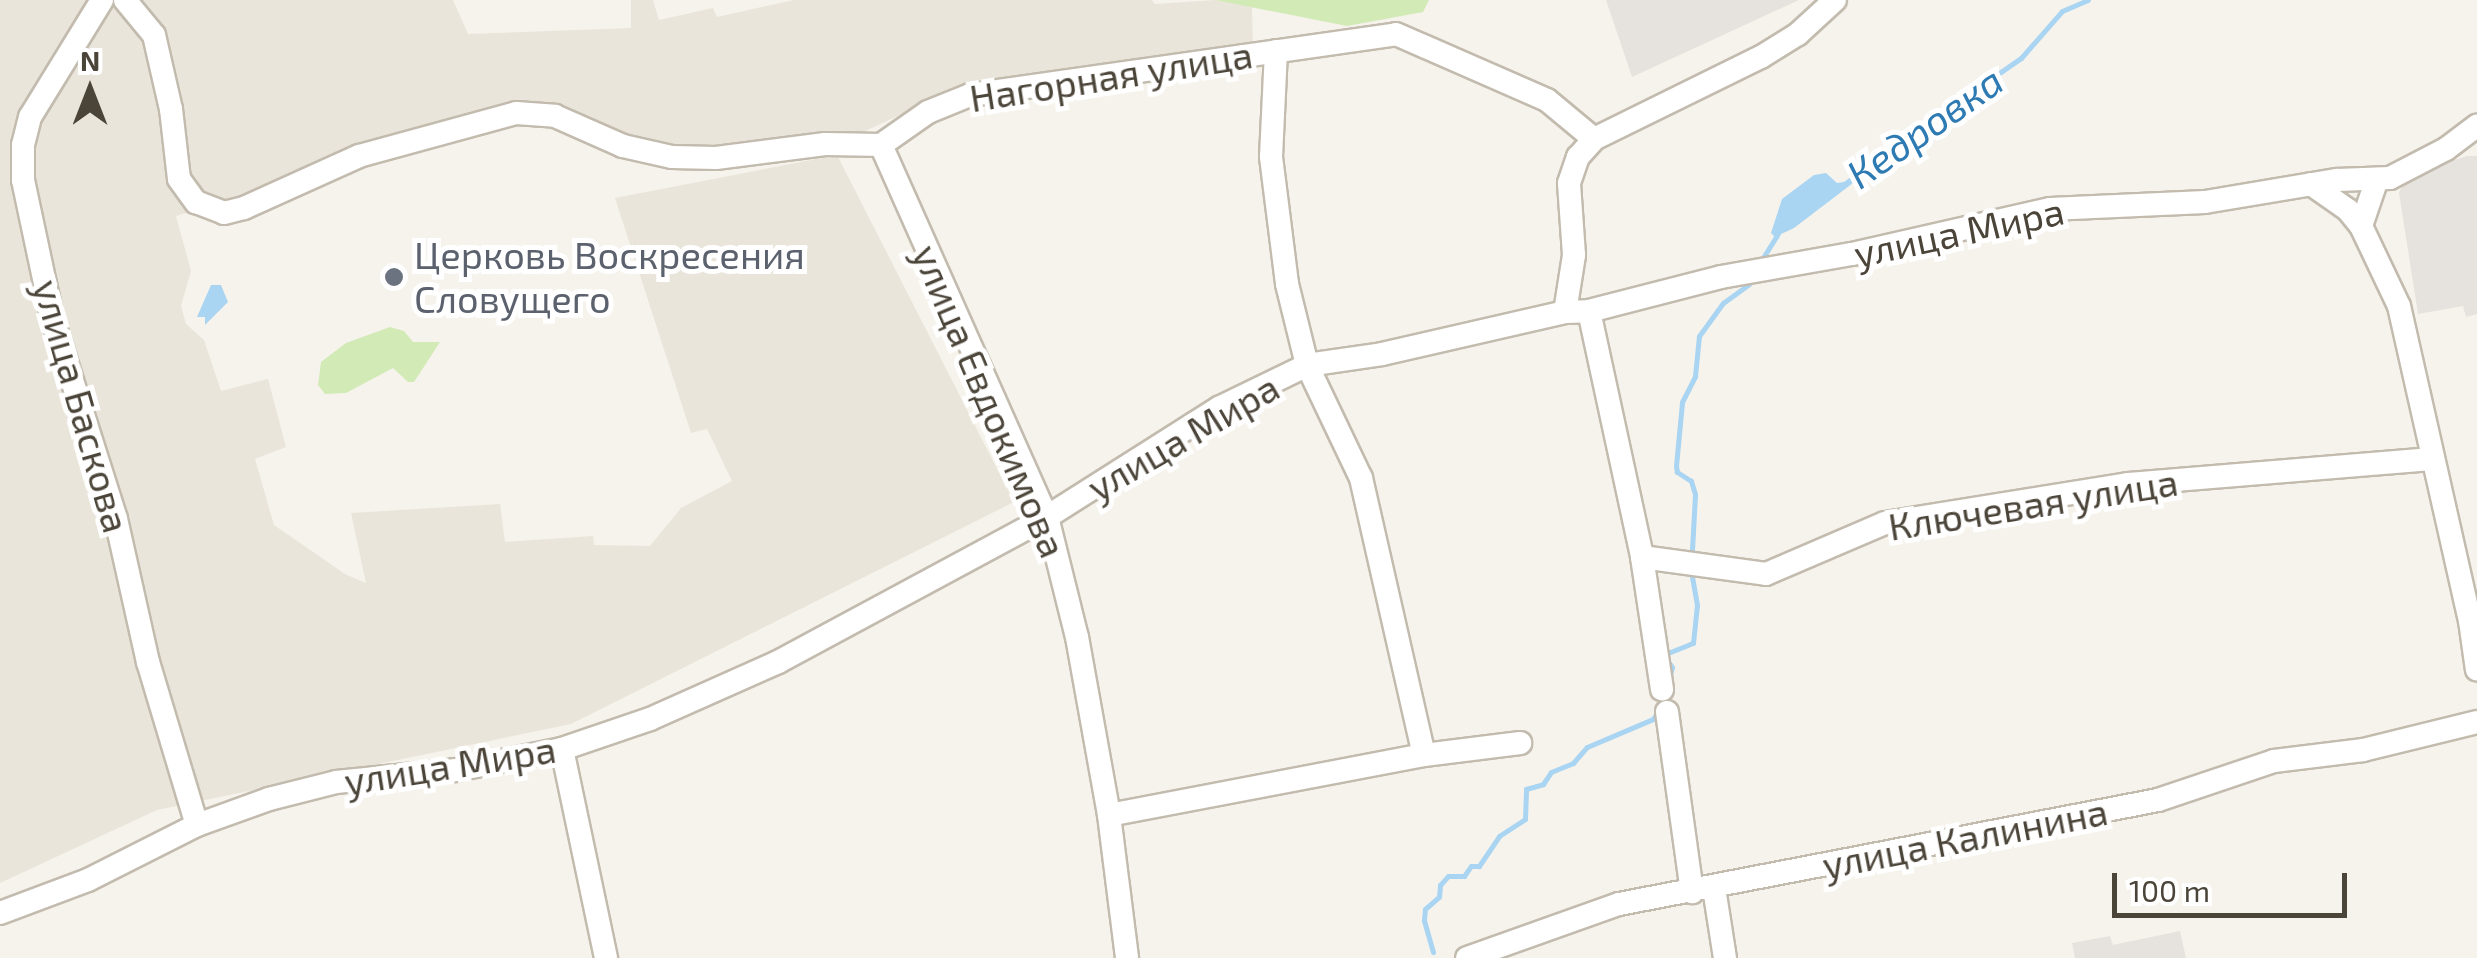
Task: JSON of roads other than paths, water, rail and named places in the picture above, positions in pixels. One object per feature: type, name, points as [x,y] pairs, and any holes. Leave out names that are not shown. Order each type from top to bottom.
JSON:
[{"type":"street","name":"улица Баскова","points":[[102,0],[30,117],[23,146],[23,180],[52,317],[116,519],[148,662],[197,825]]},
{"type":"street","points":[[126,0],[154,35],[171,109],[179,179],[186,191],[210,210],[244,208],[360,156],[516,113],[555,116],[623,146],[672,158],[716,158],[825,144],[881,146]]},
{"type":"street","points":[[1725,958],[1703,890],[1664,701],[1642,557],[1577,311],[1569,183],[1578,157],[1594,139],[1761,57],[1798,34],[1835,0]]},
{"type":"street","name":"Нагорная улица","points":[[881,146],[928,112],[970,95],[1396,34],[1547,100],[1594,139]]},
{"type":"street","points":[[1276,51],[1271,157],[1287,284],[1307,366],[1361,478],[1424,755]]},
{"type":"street","name":"улица Мира","points":[[0,913],[88,880],[197,825],[336,782],[456,770],[562,749],[650,718],[744,678],[1047,517],[1219,408],[1307,366],[1382,354],[1721,277],[1907,242],[2050,209],[2232,199],[2311,184],[2390,178],[2446,150],[2477,126]]},
{"type":"street","name":"улица Евдокимова","points":[[881,146],[1047,517],[1077,638],[1109,815],[1127,958]]},
{"type":"street","points":[[2361,226],[2377,179]]},
{"type":"street","points":[[2311,184],[2332,196],[2361,226],[2399,306],[2470,621],[2477,670]]},
{"type":"street","name":"Ключевая улица","points":[[1642,557],[1766,574],[1885,523],[2128,484],[2433,459]]},
{"type":"street","name":"улица Калинина","points":[[1467,958],[1582,914],[1960,836],[2158,800],[2274,760],[2363,750],[2473,729]]},
{"type":"street","points":[[1109,815],[1424,755],[1520,742]]},
{"type":"street","points":[[562,749],[606,958]]},
{"type":"water","points":[[1878,157],[1874,167],[1794,228],[1775,237],[1771,233],[1782,199],[1814,175],[1826,173],[1837,183],[1844,182]]},
{"type":"water","points":[[211,285],[221,285],[228,302],[205,325],[205,317],[197,317]]},
{"type":"waterway","name":"Кедровка","points":[[1877,158],[2021,58],[2062,11],[2088,0]]},
{"type":"waterway","name":"Кедровка","points":[[1764,256],[1778,234]]},
{"type":"waterway","name":"Кедровка","points":[[1692,550],[1695,494],[1691,481],[1677,472],[1676,466],[1682,402],[1695,376],[1699,336],[1723,303],[1749,284]]},
{"type":"waterway","name":"Кедровка","points":[[1669,679],[1672,667],[1663,655],[1693,643],[1697,605],[1691,571]]},
{"type":"waterway","name":"Кедровка","points":[[1433,952],[1425,909],[1439,897],[1440,885],[1448,876],[1464,876],[1471,866],[1479,866],[1499,836],[1525,819],[1526,789],[1543,784],[1551,772],[1573,763],[1587,747],[1653,719],[1672,689]]},
{"type":"place","name":"Церковь Воскресения Словущего","points":[[394,277]]}]
